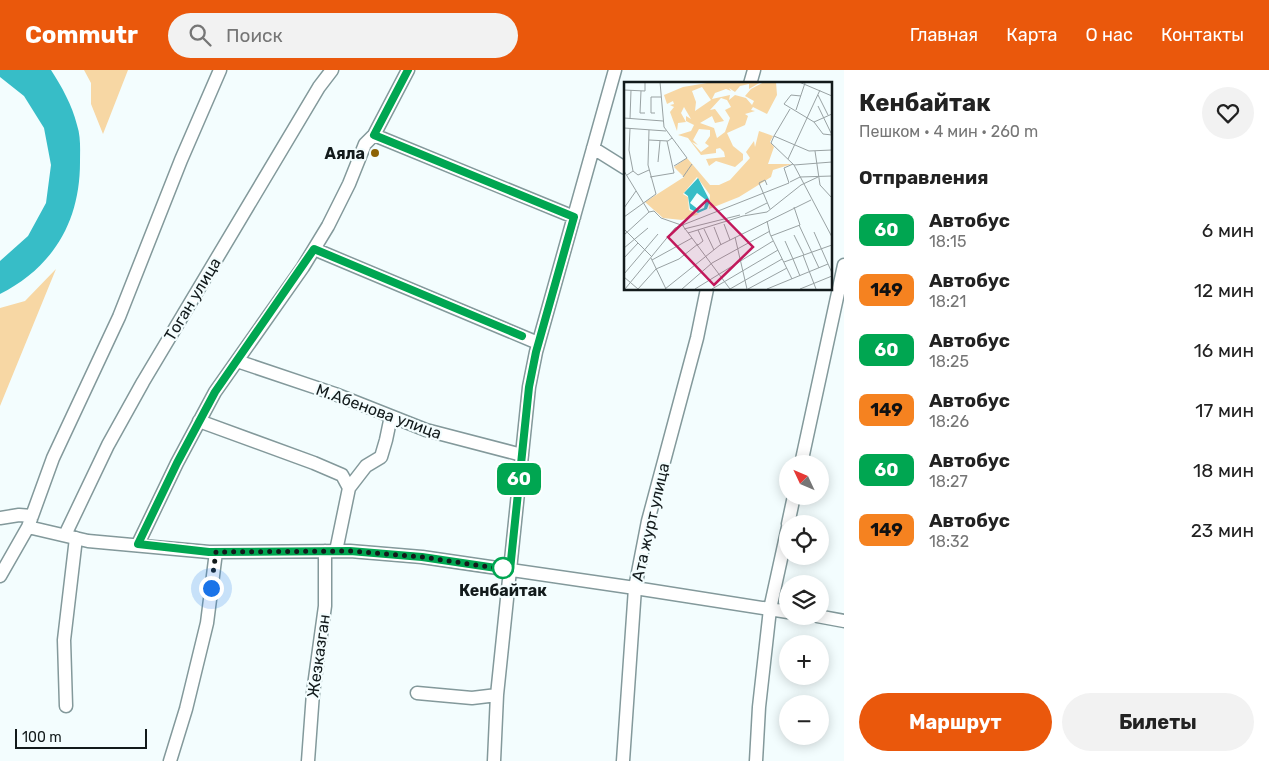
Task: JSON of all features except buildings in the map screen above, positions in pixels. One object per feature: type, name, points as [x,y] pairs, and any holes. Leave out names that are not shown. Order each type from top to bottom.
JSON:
[{"type":"street","points":[[0,576],[30,522],[53,458],[119,317],[181,160],[220,70]]},
{"type":"street","name":"Тоган улица","points":[[66,706],[64,640],[70,537],[108,444],[319,87],[332,70]]},
{"type":"street","points":[[138,544],[215,392],[328,226],[349,184],[365,144],[374,135],[408,70]]},
{"type":"street","points":[[494,761],[498,695],[529,387],[538,343],[615,70]]},
{"type":"street","points":[[374,135],[574,217]]},
{"type":"street","points":[[593,148],[624,167]]},
{"type":"street","points":[[314,249],[538,343]]},
{"type":"street","points":[[803,455],[836,294],[844,264]]},
{"type":"street","name":"Ата журт улица","points":[[623,761],[635,588],[648,521],[697,338],[707,290]]},
{"type":"street","name":"М.Абенова улица","points":[[237,361],[335,394],[426,430],[522,455]]},
{"type":"street","points":[[199,422],[314,463],[342,475],[349,488],[366,466],[380,457],[391,416]]},
{"type":"street","name":"Жезказган","points":[[308,761],[312,693],[331,551],[349,488]]},
{"type":"street","points":[[0,518],[19,515],[30,522],[70,537],[88,541],[216,552],[331,551],[422,557],[779,610]]},
{"type":"street","points":[[170,761],[186,709],[207,623],[216,552]]},
{"type":"street","points":[[756,761],[759,707],[770,609],[779,565]]},
{"type":"street","points":[[829,618],[844,621]]},
{"type":"street","points":[[416,693],[472,698],[498,695]]},
{"type":"shaded area","points":[[84,70],[128,70],[103,134],[91,104],[91,83]]},
{"type":"shaded area","points":[[56,269],[0,406],[0,308],[25,301]]},
{"type":"water","points":[[0,70],[51,70],[72,110],[80,139],[80,162],[79,184],[75,204],[69,223],[60,240],[49,256],[35,270],[19,283],[0,294],[0,261],[28,236],[46,203],[51,165],[44,128],[24,96],[0,77]]},
{"type":"bus line","name":"60","points":[[408,70],[374,135],[574,217],[536,352],[529,387],[510,570],[422,557],[350,551],[209,552],[138,544],[177,463],[215,392],[314,249],[522,336]]},
{"type":"place","name":"Аяла","points":[[375,153]]},
{"type":"place","name":"Кенбайтак","points":[[503,568]]},
{"type":"route","points":[[211,588],[216,552],[350,551],[422,557],[510,570],[503,568]]}]
